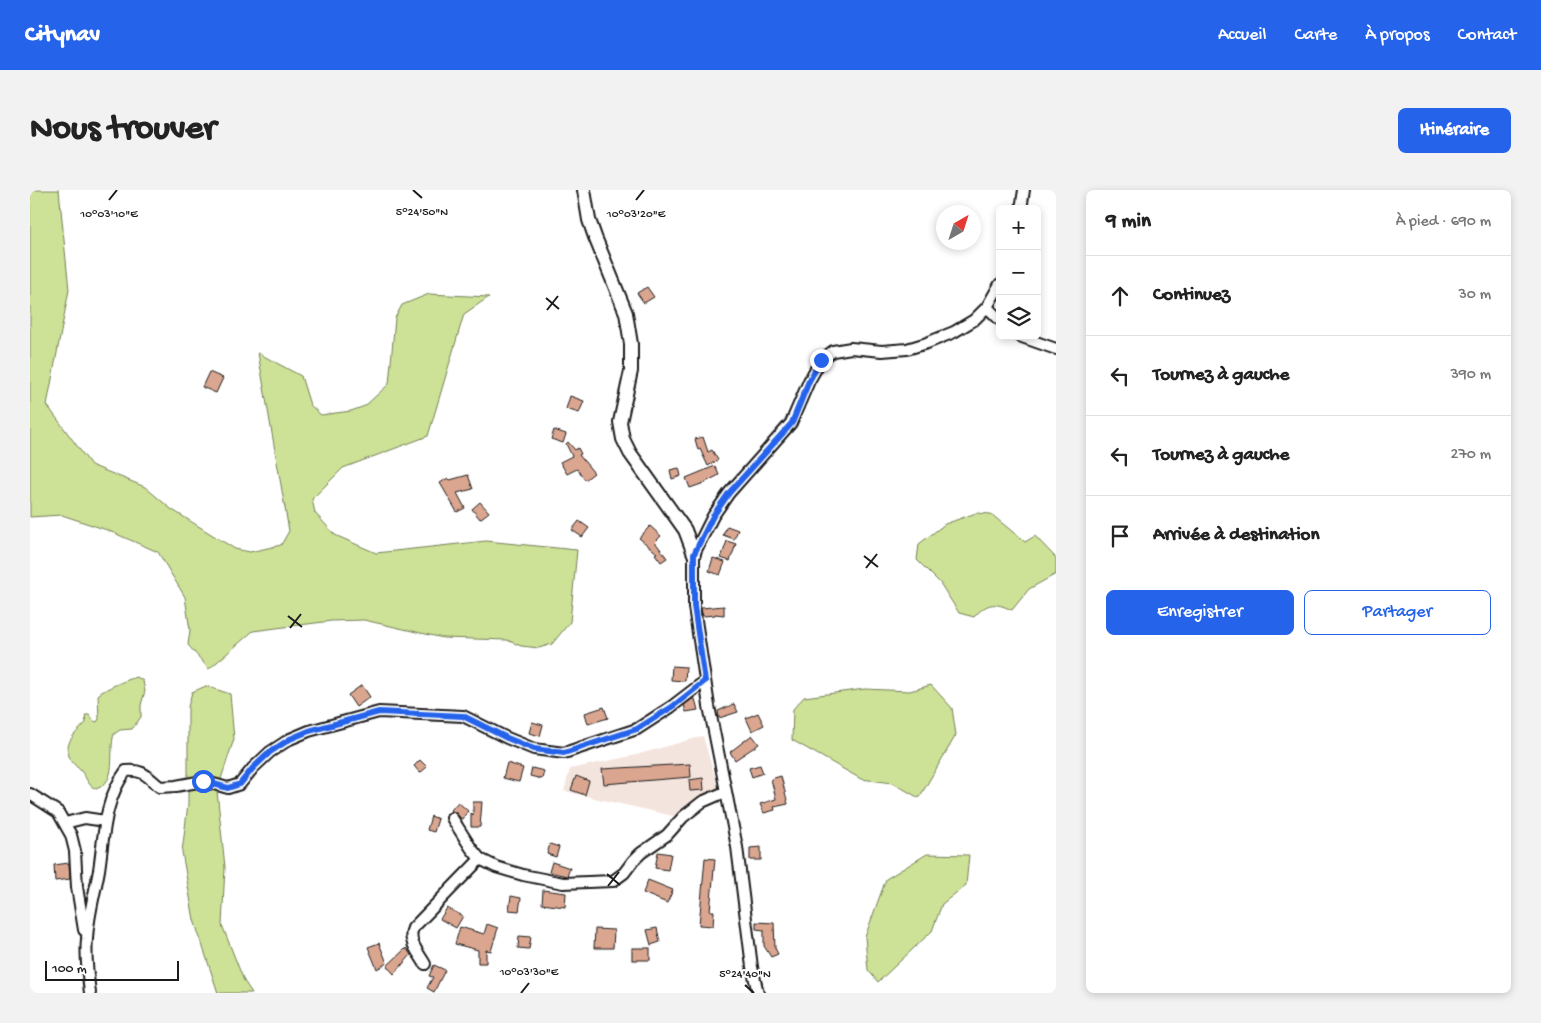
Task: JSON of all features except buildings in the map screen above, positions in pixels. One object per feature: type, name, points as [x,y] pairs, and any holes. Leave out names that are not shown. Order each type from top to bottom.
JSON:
[{"type":"street","points":[[584,190],[594,237],[626,313],[631,344],[630,371],[620,422],[623,439],[630,453],[685,530],[694,554],[694,606],[705,681],[737,847],[752,967],[758,993]]},
{"type":"street","points":[[1022,205],[1024,190]]},
{"type":"street","points":[[694,554],[709,523],[729,493],[792,423],[809,381],[821,360],[833,351],[851,348],[882,351],[907,349],[927,343],[954,332],[974,320],[988,306],[996,291]]},
{"type":"street","points":[[988,306],[996,315]]},
{"type":"street","points":[[1030,340],[1056,349]]},
{"type":"street","points":[[90,993],[86,966],[86,940],[105,821],[109,802],[119,780],[126,771],[137,770],[145,774],[160,787],[203,781],[228,788],[240,784],[270,752],[290,739],[309,731],[379,712],[463,716],[534,749],[564,753],[637,729],[672,707],[705,681]]},
{"type":"street","points":[[452,818],[480,859],[496,867],[523,875],[563,883],[612,881],[624,873],[641,854],[667,835],[682,817],[702,802],[725,792]]},
{"type":"street","points":[[30,794],[58,812],[71,835],[86,940]]},
{"type":"street","points":[[65,823],[85,818],[105,821]]},
{"type":"street","points":[[425,964],[411,940],[410,934],[413,928],[480,859]]},
{"type":"shaded area","points":[[703,736],[719,791],[700,798],[673,816],[564,791],[570,769],[636,755]]},
{"type":"green space","points":[[30,190],[59,190],[69,290],[47,405],[91,465],[145,487],[171,509],[235,549],[250,552],[281,545],[289,531],[258,353],[301,376],[310,405],[321,415],[351,411],[365,406],[389,384],[395,318],[402,305],[429,294],[489,297],[464,314],[428,436],[343,468],[312,499],[315,513],[335,535],[376,553],[486,541],[577,550],[570,622],[552,644],[539,648],[521,646],[507,640],[443,638],[364,620],[331,621],[253,631],[209,669],[188,645],[190,630],[185,597],[158,552],[107,530],[62,515],[30,517]]},
{"type":"green space","points":[[976,513],[991,514],[1025,542],[1035,536],[1056,558],[1056,574],[1029,589],[1012,610],[991,605],[983,608],[974,617],[959,613],[940,583],[917,560],[919,544],[945,524]]},
{"type":"green space","points":[[137,677],[143,681],[145,691],[141,705],[141,717],[132,729],[120,730],[114,734],[108,780],[96,789],[91,786],[69,757],[68,746],[73,736],[86,723],[85,715],[89,715],[97,722],[99,719],[98,695],[116,684]]},
{"type":"green space","points":[[931,685],[952,708],[956,735],[919,798],[893,783],[861,779],[792,740],[793,709],[804,697],[865,689],[910,691]]},
{"type":"green space","points":[[206,686],[230,694],[234,739],[217,791],[225,867],[222,925],[244,981],[252,993],[218,993],[194,920],[182,852],[188,804],[188,707],[192,692]]},
{"type":"green space","points":[[927,854],[969,855],[966,885],[942,904],[932,931],[878,982],[868,970],[865,937],[886,879]]},
{"type":"route","points":[[203,781],[228,788],[240,784],[270,752],[290,739],[309,731],[379,712],[463,716],[534,749],[564,753],[637,729],[672,707],[705,681],[694,606],[694,554],[713,516],[729,493],[792,423],[809,381],[821,360]]}]
